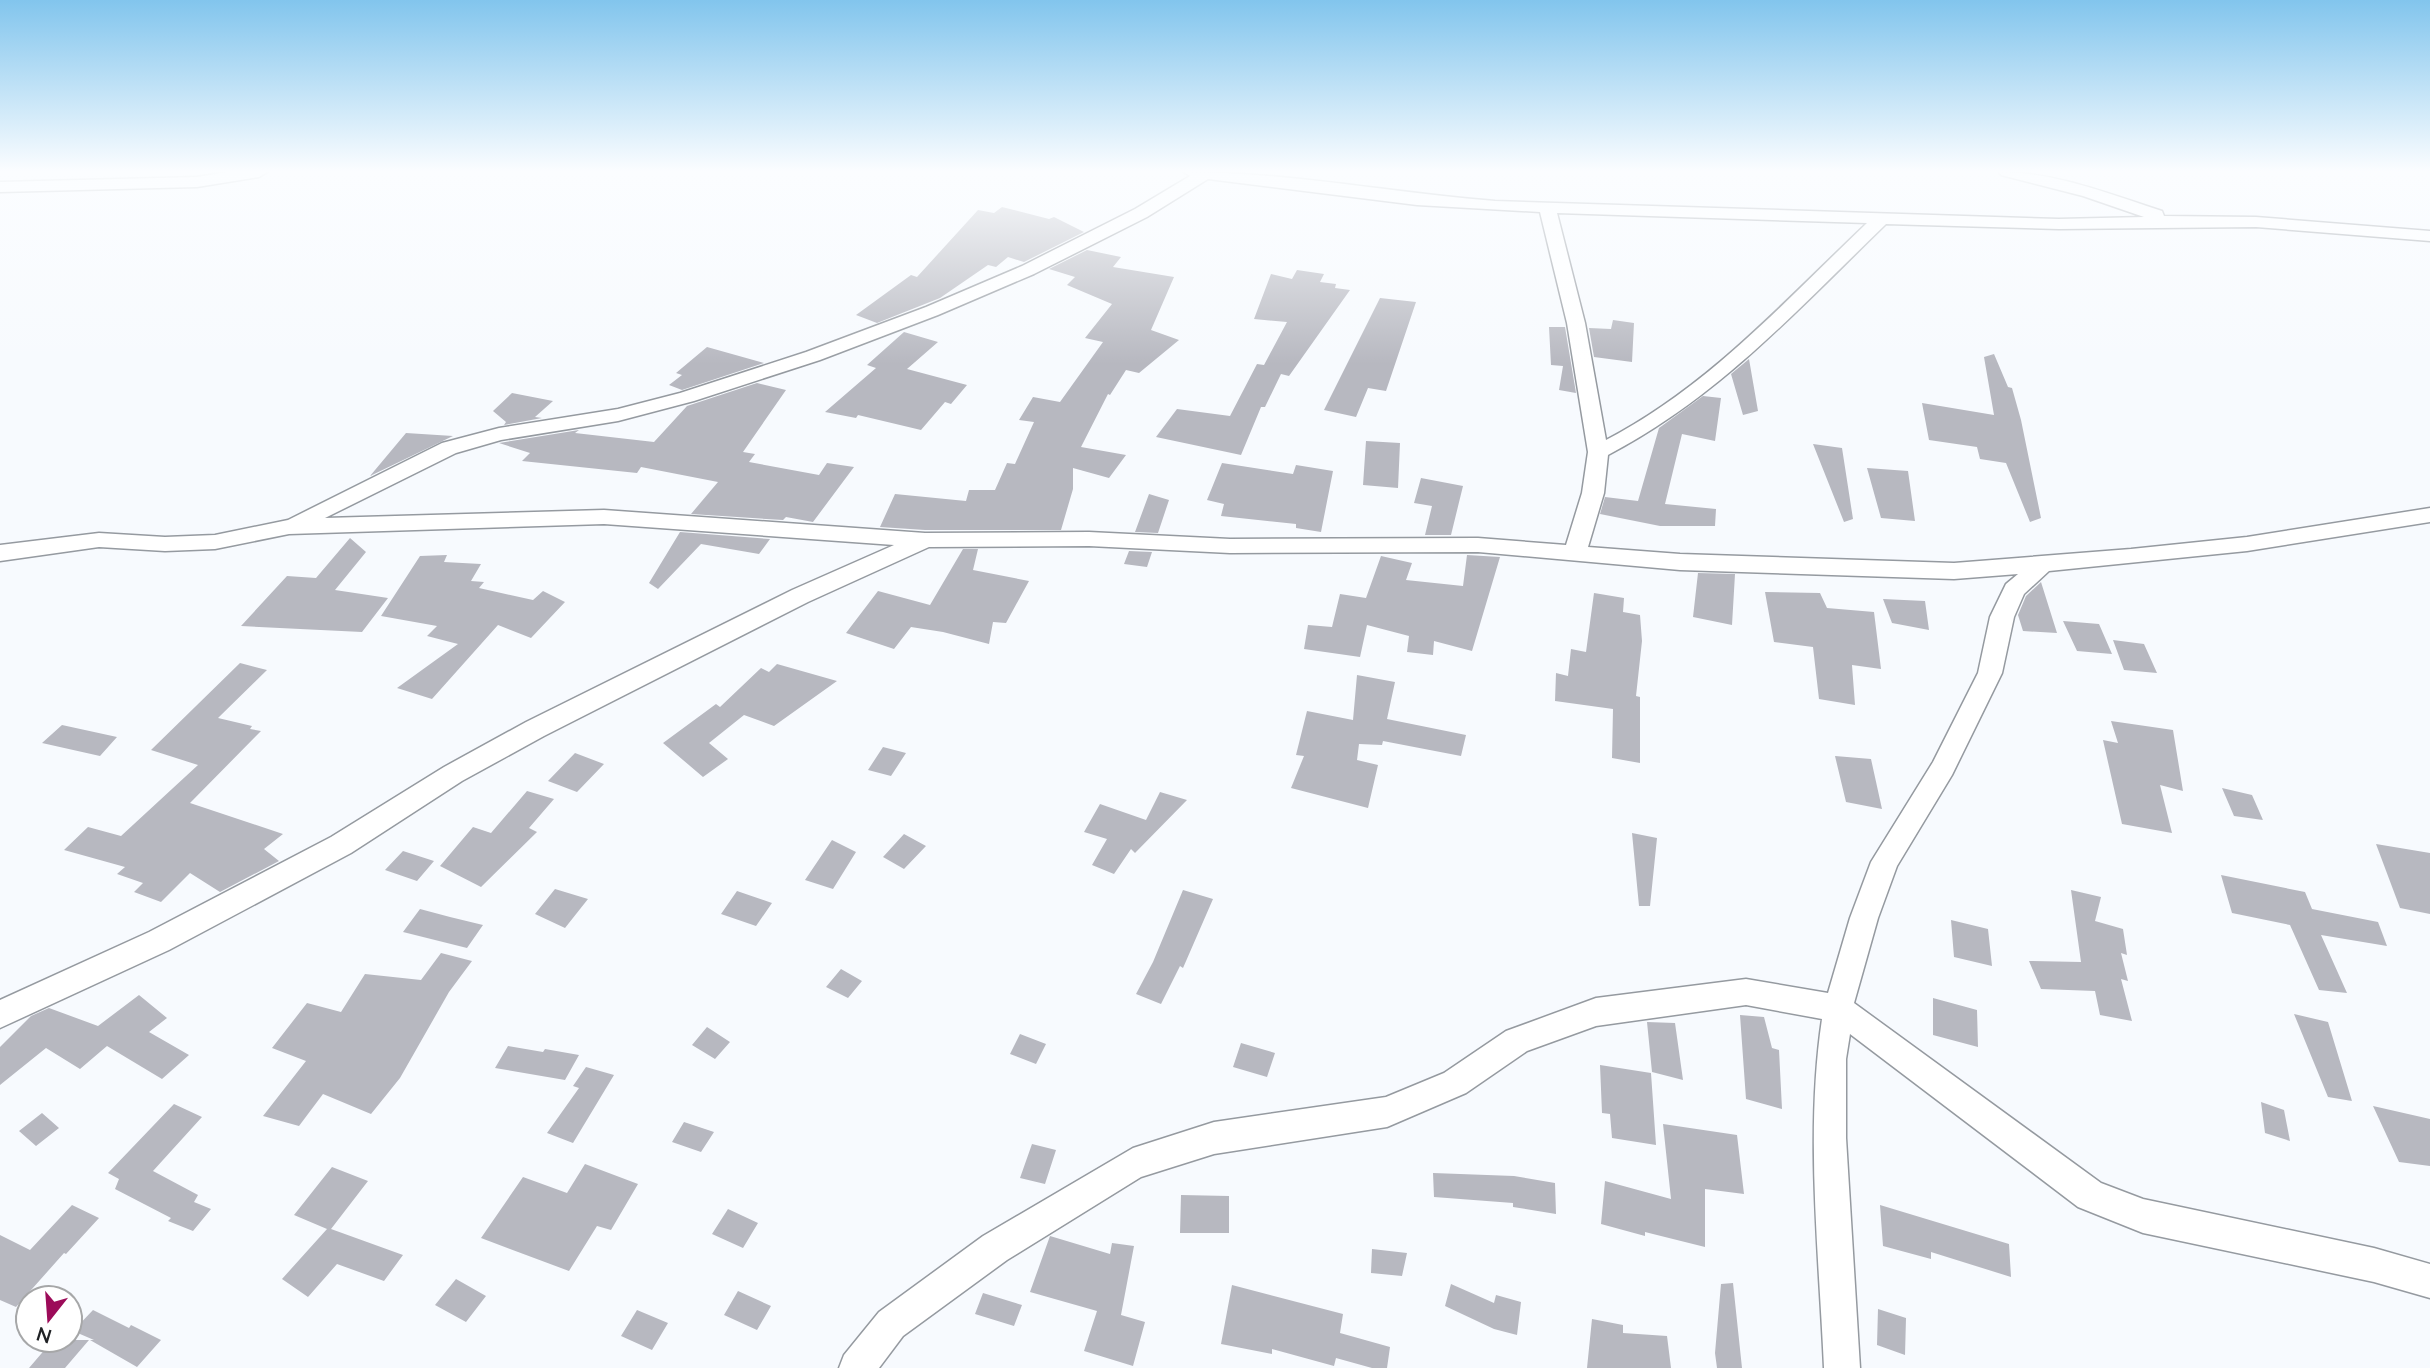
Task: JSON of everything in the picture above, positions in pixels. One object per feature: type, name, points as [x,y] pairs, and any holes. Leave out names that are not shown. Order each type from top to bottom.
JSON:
[{"type":"street","points":[[289,527],[449,448],[499,434],[618,415],[687,397],[813,356],[932,311],[1028,270],[1097,236]]},
{"type":"street","points":[[1555,236],[1576,323],[1598,452],[1594,493],[1575,553]]},
{"type":"street","points":[[1598,452],[1651,424],[1714,379],[1864,236]]},
{"type":"street","points":[[0,553],[99,540],[191,544],[289,527],[604,517],[925,540],[1089,538],[1230,546],[1478,545],[1680,562],[1954,571],[2247,544],[2430,516]]},
{"type":"street","points":[[0,1014],[159,941],[341,845],[453,774],[535,729],[800,596],[925,540]]},
{"type":"street","points":[[1842,1368],[1829,1138],[1830,1059],[1838,1008],[1864,918],[1885,862],[1943,768],[1990,673],[2002,617],[2014,590],[2043,564]]},
{"type":"street","points":[[858,1368],[891,1325],[901,1317],[995,1248],[1133,1164],[1214,1139],[1387,1112],[1455,1083],[1517,1041],[1595,1012],[1746,992],[1838,1008],[2090,1195],[2143,1216],[2374,1265],[2430,1281]]},
{"type":"building","points":[[954,236],[1076,236],[1024,262],[1008,257],[996,267],[988,265],[940,298],[877,323],[856,315],[911,275],[917,277]]},
{"type":"building","points":[[1087,250],[1121,257],[1113,267],[1174,277],[1151,330],[1179,340],[1139,373],[1126,370],[1110,395],[1108,394],[1081,447],[1126,455],[1109,478],[1073,468],[1073,489],[1061,530],[925,530],[880,527],[895,494],[966,501],[969,490],[995,490],[1007,463],[1015,464],[1034,422],[1019,420],[1033,397],[1060,402],[1103,342],[1085,338],[1112,304],[1067,285],[1075,277],[1049,269]]},
{"type":"building","points":[[1297,270],[1324,274],[1320,282],[1336,284],[1335,288],[1350,290],[1289,376],[1281,374],[1265,407],[1261,407],[1241,455],[1156,437],[1177,409],[1230,416],[1257,364],[1264,365],[1287,322],[1254,319],[1271,274],[1292,279]]},
{"type":"building","points":[[1380,298],[1416,302],[1386,391],[1368,388],[1356,417],[1324,410]]},
{"type":"building","points":[[1613,320],[1634,323],[1632,362],[1594,357],[1589,328],[1611,329]]},
{"type":"building","points":[[1549,327],[1565,327],[1576,393],[1559,390],[1563,366],[1551,365]]},
{"type":"building","points":[[904,332],[938,342],[907,369],[967,385],[951,404],[945,402],[921,430],[858,415],[856,418],[825,412],[876,368],[867,365]]},
{"type":"building","points":[[707,347],[764,363],[682,390],[669,385],[682,375],[676,373]]},
{"type":"building","points":[[1994,354],[2008,387],[2012,388],[2021,420],[2041,518],[2030,522],[2006,463],[1980,459],[1977,447],[1929,440],[1922,403],[1994,415],[1984,357]]},
{"type":"building","points":[[1749,359],[1758,411],[1743,415],[1731,374]]},
{"type":"building","points":[[757,383],[786,390],[743,452],[755,454],[749,462],[819,475],[827,463],[854,467],[813,522],[786,517],[783,520],[691,514],[718,482],[641,467],[637,473],[522,461],[530,453],[499,443],[579,430],[575,433],[654,442],[687,406]]},
{"type":"building","points":[[512,393],[553,401],[535,417],[542,418],[504,425],[506,422],[493,411]]},
{"type":"building","points":[[1703,396],[1721,398],[1715,441],[1682,434],[1665,504],[1716,509],[1715,526],[1660,526],[1600,514],[1605,497],[1638,501],[1659,428]]},
{"type":"building","points":[[406,433],[453,436],[370,476]]},
{"type":"building","points":[[1366,441],[1400,443],[1398,488],[1363,485]]},
{"type":"building","points":[[1813,444],[1842,448],[1853,519],[1844,522]]},
{"type":"building","points":[[1222,463],[1293,474],[1296,465],[1333,471],[1321,532],[1296,528],[1296,524],[1221,516],[1224,504],[1207,500]]},
{"type":"building","points":[[1867,468],[1908,471],[1915,521],[1881,518]]},
{"type":"building","points":[[1421,478],[1463,486],[1451,535],[1425,535],[1432,506],[1414,503]]},
{"type":"building","points":[[1149,494],[1169,500],[1158,533],[1135,532]]},
{"type":"building","points":[[680,532],[770,539],[759,554],[701,544],[658,589],[649,583]]},
{"type":"building","points":[[350,538],[366,552],[335,590],[388,598],[362,632],[241,626],[287,576],[316,578]]},
{"type":"building","points":[[963,549],[978,549],[973,570],[1029,581],[1006,623],[993,622],[989,644],[911,627],[894,649],[846,633],[878,591],[930,605]]},
{"type":"building","points":[[1129,551],[1152,552],[1147,567],[1124,564]]},
{"type":"building","points":[[447,555],[444,562],[481,564],[471,581],[484,582],[479,588],[533,600],[543,591],[565,602],[531,638],[498,625],[432,699],[397,688],[458,644],[427,636],[437,626],[381,616],[420,556]]},
{"type":"building","points":[[1467,555],[1500,557],[1472,651],[1434,641],[1433,655],[1407,652],[1409,636],[1367,625],[1360,657],[1304,649],[1308,625],[1332,627],[1340,594],[1366,598],[1381,556],[1412,563],[1406,580],[1463,586]]},
{"type":"building","points":[[1698,573],[1735,574],[1732,625],[1693,617]]},
{"type":"building","points":[[2041,582],[2057,633],[2023,631],[2018,615],[2026,596]]},
{"type":"building","points":[[1765,592],[1820,593],[1827,608],[1874,612],[1881,669],[1852,665],[1855,705],[1819,699],[1813,647],[1774,642]]},
{"type":"building","points":[[1594,593],[1624,598],[1623,612],[1640,615],[1642,641],[1636,696],[1640,697],[1640,763],[1612,758],[1613,709],[1555,701],[1556,673],[1568,676],[1571,649],[1586,652]]},
{"type":"building","points":[[1883,599],[1925,601],[1929,630],[1892,623]]},
{"type":"building","points":[[2063,621],[2099,624],[2112,654],[2077,651]]},
{"type":"building","points":[[2113,640],[2144,644],[2157,673],[2124,670]]},
{"type":"building","points":[[240,663],[267,670],[218,718],[252,726],[250,729],[261,731],[190,803],[283,834],[264,849],[279,861],[220,892],[190,873],[161,902],[134,892],[143,883],[117,874],[125,867],[64,850],[88,827],[121,836],[198,765],[151,750]]},
{"type":"building","points":[[777,664],[837,681],[774,726],[744,715],[709,743],[728,759],[703,777],[663,743],[716,704],[720,707],[761,668],[769,672]]},
{"type":"building","points":[[1357,675],[1395,682],[1387,719],[1466,735],[1461,756],[1383,741],[1382,745],[1359,744],[1357,760],[1378,765],[1368,808],[1291,788],[1304,756],[1296,755],[1307,711],[1353,720]]},
{"type":"building","points":[[2111,721],[2173,730],[2183,791],[2160,785],[2172,833],[2122,824],[2103,740],[2118,743]]},
{"type":"building","points":[[62,725],[117,737],[100,756],[42,743]]},
{"type":"building","points":[[883,747],[906,753],[891,776],[868,770]]},
{"type":"building","points":[[575,753],[604,764],[577,792],[548,781]]},
{"type":"building","points":[[1835,756],[1871,759],[1882,809],[1846,802]]},
{"type":"building","points":[[2222,788],[2252,795],[2263,820],[2234,816]]},
{"type":"building","points":[[527,791],[554,799],[529,828],[537,832],[481,887],[440,866],[473,827],[491,833]]},
{"type":"building","points":[[1160,792],[1187,800],[1135,853],[1131,849],[1114,874],[1092,865],[1107,839],[1084,832],[1100,804],[1146,820]]},
{"type":"building","points":[[1632,833],[1657,838],[1650,906],[1639,906]]},
{"type":"building","points":[[904,834],[926,846],[904,869],[883,857]]},
{"type":"building","points":[[832,840],[856,852],[833,889],[805,880]]},
{"type":"building","points":[[2376,844],[2430,853],[2430,914],[2400,908]]},
{"type":"building","points":[[403,851],[434,861],[417,881],[385,870]]},
{"type":"building","points":[[2221,875],[2305,892],[2312,909],[2378,922],[2387,946],[2321,935],[2347,993],[2319,990],[2290,925],[2232,913]]},
{"type":"building","points":[[555,889],[588,899],[565,928],[535,914]]},
{"type":"building","points":[[1183,890],[1213,899],[1183,968],[1180,966],[1161,1004],[1136,994],[1153,962]]},
{"type":"building","points":[[2071,890],[2101,897],[2095,921],[2123,929],[2127,955],[2121,953],[2128,981],[2121,979],[2132,1021],[2100,1015],[2095,991],[2041,989],[2029,961],[2081,962]]},
{"type":"building","points":[[737,891],[772,903],[756,926],[721,914]]},
{"type":"building","points":[[420,909],[483,925],[467,948],[403,932]]},
{"type":"building","points":[[1951,920],[1988,929],[1992,966],[1954,957]]},
{"type":"building","points":[[441,953],[472,961],[449,992],[400,1078],[371,1114],[323,1094],[299,1126],[263,1116],[306,1061],[272,1048],[307,1003],[341,1012],[365,974],[421,980]]},
{"type":"building","points":[[841,969],[862,981],[848,998],[826,987]]},
{"type":"building","points":[[139,995],[167,1018],[149,1032],[189,1055],[162,1079],[107,1046],[80,1069],[46,1048],[0,1085],[0,1047],[31,1016],[49,1008],[98,1026]]},
{"type":"building","points":[[1933,998],[1977,1010],[1978,1047],[1933,1035]]},
{"type":"building","points":[[2294,1014],[2328,1022],[2352,1101],[2328,1097]]},
{"type":"building","points":[[1740,1015],[1764,1017],[1772,1048],[1779,1050],[1782,1109],[1746,1099]]},
{"type":"building","points":[[1647,1022],[1675,1023],[1683,1080],[1652,1072]]},
{"type":"building","points":[[707,1027],[730,1042],[715,1059],[692,1045]]},
{"type":"building","points":[[1020,1034],[1046,1044],[1036,1064],[1010,1054]]},
{"type":"building","points":[[1241,1043],[1275,1053],[1267,1077],[1233,1067]]},
{"type":"building","points":[[508,1046],[579,1055],[565,1080],[495,1068]]},
{"type":"building","points":[[1600,1065],[1651,1073],[1656,1145],[1612,1138],[1610,1114],[1602,1113]]},
{"type":"building","points":[[586,1067],[614,1075],[573,1143],[547,1133],[579,1088],[573,1086]]},
{"type":"building","points":[[2261,1102],[2284,1110],[2290,1141],[2265,1133]]},
{"type":"building","points":[[174,1104],[202,1117],[153,1171],[198,1195],[194,1202],[211,1209],[193,1231],[168,1221],[171,1218],[115,1189],[119,1179],[108,1173]]},
{"type":"building","points":[[2373,1106],[2430,1119],[2430,1166],[2399,1162]]},
{"type":"building","points":[[42,1113],[59,1128],[36,1146],[19,1131]]},
{"type":"building","points":[[684,1122],[714,1132],[701,1152],[672,1142]]},
{"type":"building","points":[[1663,1124],[1737,1135],[1744,1194],[1705,1189],[1705,1247],[1645,1232],[1645,1236],[1601,1224],[1605,1181],[1671,1199]]},
{"type":"building","points":[[1032,1144],[1056,1150],[1045,1184],[1020,1178]]},
{"type":"building","points":[[585,1164],[638,1184],[611,1230],[597,1226],[569,1271],[481,1238],[523,1177],[567,1193]]},
{"type":"building","points":[[332,1167],[368,1181],[331,1229],[403,1255],[384,1281],[337,1264],[308,1297],[282,1279],[327,1229],[294,1215]]},
{"type":"building","points":[[1433,1173],[1514,1176],[1555,1183],[1556,1214],[1513,1207],[1513,1203],[1434,1197]]},
{"type":"building","points":[[1181,1195],[1229,1196],[1229,1233],[1180,1233]]},
{"type":"building","points":[[72,1205],[99,1218],[36,1284],[14,1284],[14,1306],[0,1300],[0,1235],[30,1250]]},
{"type":"building","points":[[1880,1205],[2009,1244],[2011,1277],[1931,1252],[1931,1259],[1883,1246]]},
{"type":"building","points":[[728,1209],[758,1223],[743,1248],[712,1234]]},
{"type":"building","points":[[1050,1236],[1110,1254],[1112,1243],[1134,1246],[1121,1315],[1145,1322],[1133,1366],[1084,1351],[1097,1311],[1030,1292]]},
{"type":"building","points":[[1372,1249],[1407,1253],[1402,1276],[1371,1273]]},
{"type":"building","points":[[456,1279],[486,1296],[466,1322],[435,1305]]},
{"type":"building","points":[[1733,1283],[1742,1368],[1717,1368],[1715,1353],[1721,1284]]},
{"type":"building","points":[[1451,1284],[1494,1303],[1496,1295],[1521,1302],[1517,1335],[1494,1329],[1445,1306]]},
{"type":"building","points":[[1232,1285],[1343,1314],[1340,1333],[1390,1347],[1387,1368],[1372,1368],[1336,1358],[1334,1366],[1272,1349],[1272,1354],[1221,1344]]},
{"type":"building","points":[[738,1291],[771,1306],[757,1330],[724,1315]]},
{"type":"building","points":[[983,1293],[1022,1305],[1014,1326],[975,1314]]},
{"type":"building","points":[[1878,1309],[1906,1318],[1905,1355],[1877,1345]]},
{"type":"building","points":[[93,1310],[161,1340],[137,1367],[84,1336],[84,1319]]},
{"type":"building","points":[[637,1310],[668,1323],[652,1350],[621,1336]]},
{"type":"building","points":[[1592,1319],[1623,1325],[1623,1333],[1667,1336],[1671,1368],[1587,1368]]},
{"type":"building","points":[[41,1354],[77,1354],[65,1368],[29,1368]]}]
